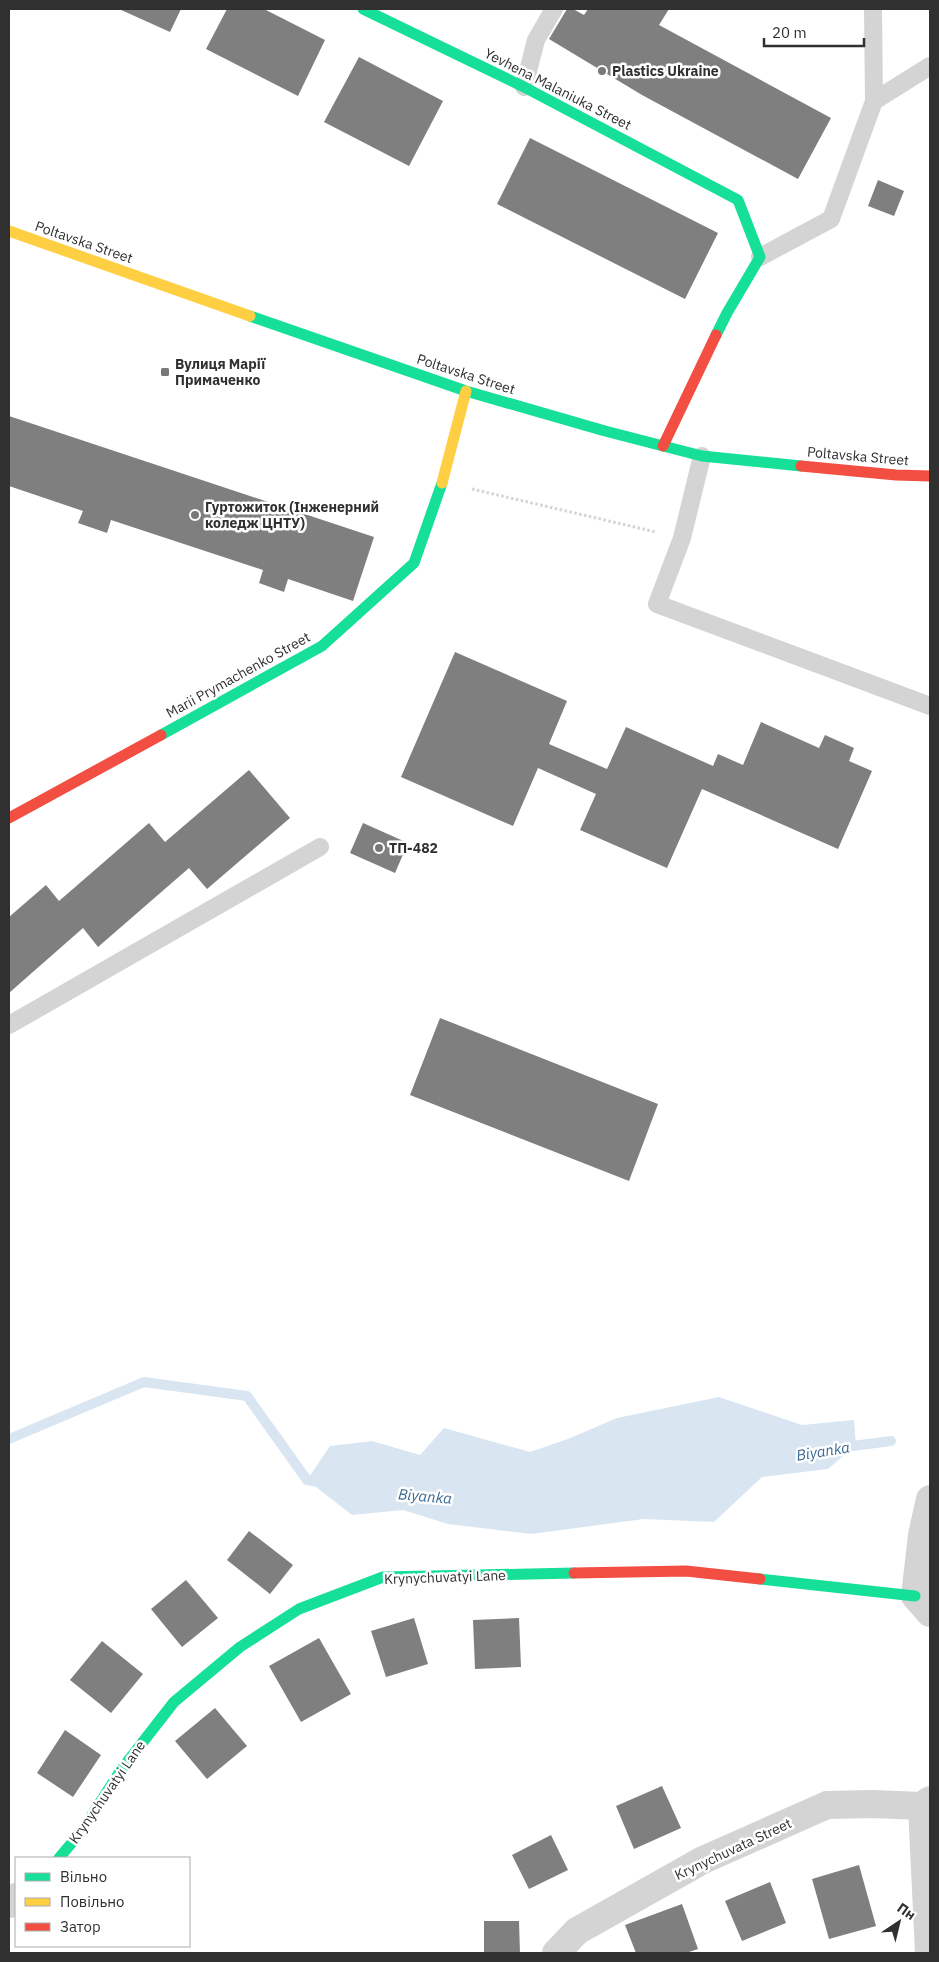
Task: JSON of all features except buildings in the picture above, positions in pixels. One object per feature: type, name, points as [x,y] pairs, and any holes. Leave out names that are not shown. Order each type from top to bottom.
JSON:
[{"type":"street","name":"Yevhena Malaniuka Street","points":[[363,9],[524,87],[738,200],[760,257]]},
{"type":"street","name":"Poltavska Street","points":[[9,231],[466,391],[663,446],[702,456],[896,475],[930,476]]},
{"type":"street","points":[[663,446],[727,313],[760,257]]},
{"type":"street","name":"Marii Prymachenko Street","points":[[9,818],[322,646],[414,563],[442,482],[466,391]]},
{"type":"street","points":[[923,1604],[922,1535],[930,1500]]},
{"type":"street","name":"Krynychuvatyi Lane","points":[[60,1857],[81,1832],[121,1770],[174,1702],[240,1647],[299,1609],[383,1577],[686,1571],[923,1604]]},
{"type":"street","points":[[928,1804],[929,1953]]},
{"type":"street","name":"Krynychuvata Street","points":[[556,1953],[578,1931],[703,1860],[827,1806],[928,1804]]},
{"type":"lane","points":[[524,87],[536,40],[554,9]]},
{"type":"lane","points":[[760,257],[830,219],[874,101],[874,9]]},
{"type":"lane","points":[[874,101],[930,66]]},
{"type":"lane","points":[[702,456],[682,538],[656,604],[930,706]]},
{"type":"lane","points":[[9,1025],[320,847]]},
{"type":"path","points":[[442,482],[682,538]]},
{"type":"water","points":[[719,1397],[802,1425],[854,1420],[856,1445],[828,1469],[762,1477],[714,1522],[644,1519],[531,1534],[448,1524],[403,1510],[352,1515],[307,1480],[330,1446],[372,1441],[420,1455],[444,1428],[530,1452],[568,1439],[617,1418]]},
{"type":"waterway","name":"Biyanka","points":[[9,1439],[144,1382],[247,1396],[307,1480],[319,1482]]},
{"type":"waterway","name":"Biyanka","points":[[845,1447],[891,1441]]},
{"type":"traffic: fast","points":[[363,9],[524,87],[738,200],[760,257],[716,335]]},
{"type":"traffic: fast","points":[[250,316],[466,391],[605,431],[702,456],[801,466]]},
{"type":"traffic: fast","points":[[161,735],[322,646],[414,563],[442,483]]},
{"type":"traffic: fast","points":[[60,1857],[81,1832],[121,1770],[174,1702],[240,1647],[299,1609],[383,1577],[574,1573]]},
{"type":"traffic: fast","points":[[760,1579],[915,1596]]},
{"type":"traffic: slow","points":[[9,231],[250,316]]},
{"type":"traffic: slow","points":[[442,483],[466,391]]},
{"type":"traffic: jam","points":[[663,446],[716,335]]},
{"type":"traffic: jam","points":[[801,466],[896,475],[930,476]]},
{"type":"traffic: jam","points":[[9,818],[161,735]]},
{"type":"traffic: jam","points":[[574,1573],[686,1571],[760,1579]]},
{"type":"place","name":"Plastics Ukraine","points":[[602,71]]},
{"type":"place","name":"Вулиця Марії Примаченко","points":[[165,372]]},
{"type":"place","name":"Гуртожиток (Інженерний коледж ЦНТУ)","points":[[195,515]]},
{"type":"place","name":"ТП-482","points":[[379,848]]}]
